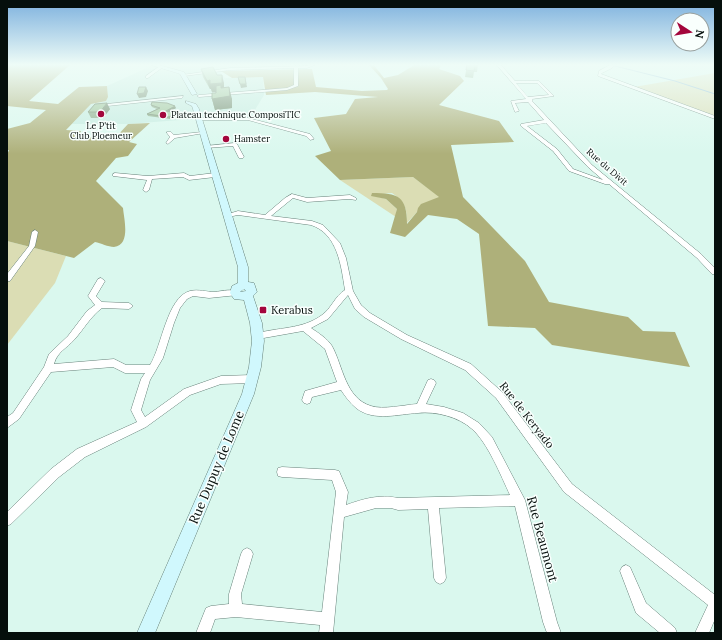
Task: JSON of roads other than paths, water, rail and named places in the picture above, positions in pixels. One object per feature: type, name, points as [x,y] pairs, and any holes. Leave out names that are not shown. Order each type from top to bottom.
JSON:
[{"type":"street","name":"Rue Dupuy de Lome","points":[[146,633],[248,394],[257,357],[258,336],[256,321],[246,290],[243,267],[191,94]]},
{"type":"street","points":[[98,106],[236,94]]},
{"type":"street","name":"Rue du Divit","points":[[525,94],[547,121],[577,153],[699,256],[715,272]]},
{"type":"street","points":[[517,111],[512,102],[552,97],[549,94]]},
{"type":"street","points":[[650,94],[715,118]]},
{"type":"street","points":[[198,119],[248,119],[308,136],[312,139]]},
{"type":"street","points":[[547,121],[523,125],[555,150],[571,170],[612,184]]},
{"type":"street","points":[[168,143],[171,135],[202,133]]},
{"type":"street","points":[[206,147],[235,144],[241,157]]},
{"type":"street","points":[[184,168],[184,175]]},
{"type":"street","points":[[115,175],[150,178],[184,175],[189,178],[215,175]]},
{"type":"street","points":[[146,190],[150,178]]},
{"type":"street","points":[[266,217],[287,198],[292,196],[307,200],[350,197],[354,200]]},
{"type":"street","name":"Rue de Keryado","points":[[228,217],[248,214],[312,223],[321,226],[337,243],[343,258],[349,291],[358,307],[383,325],[404,337],[468,367],[499,395],[568,488],[715,604]]},
{"type":"street","points":[[7,278],[32,246],[35,232]]},
{"type":"street","points":[[100,305],[92,296],[101,281]]},
{"type":"street","points":[[143,424],[136,410],[146,379],[159,358],[170,323],[177,307],[184,297],[192,292],[210,295],[235,293],[240,297],[246,290]]},
{"type":"street","points":[[258,336],[304,328],[326,317],[343,295],[349,291]]},
{"type":"street","points":[[7,423],[16,416],[48,368],[52,356],[71,338],[90,313],[100,305],[129,306]]},
{"type":"street","name":"Rue Beaumont","points":[[304,328],[328,347],[343,385],[351,397],[360,406],[371,411],[381,412],[420,408],[444,411],[460,416],[476,426],[488,440],[519,500],[554,633]]},
{"type":"street","points":[[48,368],[114,363],[125,369],[152,369]]},
{"type":"street","points":[[7,520],[55,473],[81,453],[143,424],[187,392],[221,380],[252,379]]},
{"type":"street","points":[[420,408],[431,384]]},
{"type":"street","points":[[307,400],[308,394],[343,385]]},
{"type":"street","points":[[282,472],[335,475],[342,492],[326,633]]},
{"type":"street","points":[[339,513],[376,501],[387,500],[398,504],[519,500]]},
{"type":"street","points":[[433,502],[440,578]]},
{"type":"street","points":[[236,610],[235,594],[247,554]]},
{"type":"street","points":[[626,571],[642,608],[670,633]]},
{"type":"street","points":[[702,633],[715,604]]},
{"type":"street","points":[[203,633],[211,613],[236,610],[327,620]]},
{"type":"place","name":"Le P'tit Club Ploemeur","points":[[101,114]]},
{"type":"place","name":"Plateau technique ComposiTIC","points":[[163,115]]},
{"type":"place","name":"Hamster","points":[[226,139]]},
{"type":"place","name":"Kerabus","points":[[263,310]]}]
